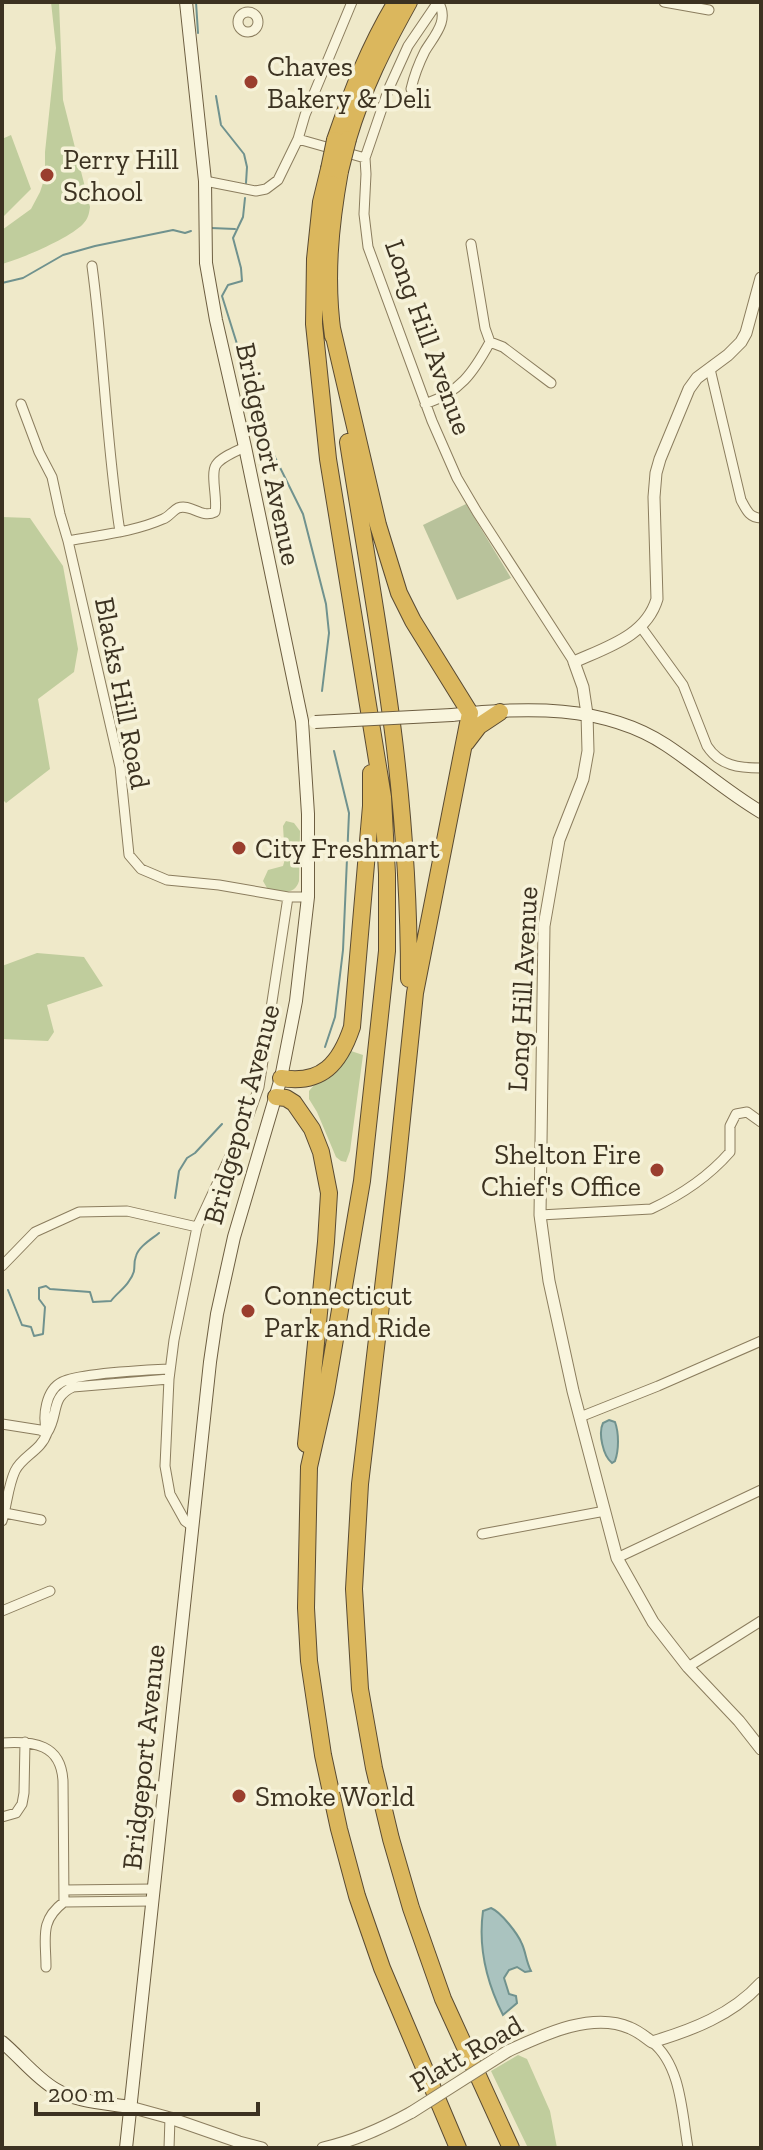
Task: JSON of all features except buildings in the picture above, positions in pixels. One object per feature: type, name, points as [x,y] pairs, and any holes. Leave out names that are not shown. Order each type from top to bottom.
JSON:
[{"type":"highway","points":[[309,1467],[326,1392],[362,1181],[387,951],[383,797],[328,459],[314,324],[315,259],[321,202],[334,170],[356,79],[396,2]]},
{"type":"highway","points":[[342,140],[379,55],[409,2]]},
{"type":"highway","points":[[334,170],[329,273],[332,328],[395,747],[409,916],[408,1063]]},
{"type":"highway","points":[[332,328],[378,525],[399,593],[470,713],[420,959],[360,1484],[354,1589],[356,1651],[374,1768],[411,1908],[443,1999],[511,2148]]},
{"type":"highway","points":[[281,1078],[316,1076],[329,1067],[340,1056],[352,1027],[371,806],[368,707]]},
{"type":"highway","points":[[463,748],[479,726],[500,712]]},
{"type":"highway","points":[[276,1097],[294,1103],[312,1129],[321,1152],[329,1193],[305,1443],[309,1467],[306,1608],[309,1661],[323,1755],[357,1896],[382,1968],[458,2148]]},
{"type":"main road","name":"Bridgeport Avenue","points":[[126,2148],[210,1362],[234,1237],[281,1078],[296,1001],[308,897],[308,814],[302,721],[206,263],[205,181],[186,2]]},
{"type":"main road","points":[[302,721],[522,711],[587,714],[626,726],[665,744],[761,812]]},
{"type":"main road","points":[[2,2042],[53,2088],[70,2096],[130,2107]]},
{"type":"street","points":[[253,13],[257,2]]},
{"type":"street","points":[[205,181],[256,191],[274,185],[287,165],[352,2]]},
{"type":"street","points":[[420,102],[411,89],[421,59],[442,19],[438,2]]},
{"type":"street","name":"Long Hill Avenue","points":[[438,2],[408,46],[389,88],[365,158],[364,214],[368,247],[440,442],[477,512],[574,662],[583,687],[588,751],[583,779],[559,840],[544,926],[540,1215],[555,1310],[617,1558],[653,1622],[688,1667],[761,1749]]},
{"type":"street","points":[[664,2],[709,10]]},
{"type":"street","points":[[298,139],[365,158]]},
{"type":"street","points":[[425,404],[460,386],[478,364],[490,342],[471,244]]},
{"type":"street","points":[[92,266],[111,473],[120,532]]},
{"type":"street","points":[[574,662],[616,643],[641,627],[653,613],[657,599],[656,473],[689,389],[697,378],[728,355],[746,333],[761,278]]},
{"type":"street","points":[[490,342],[503,347],[551,383]]},
{"type":"street","points":[[710,369],[741,500],[747,512],[761,518]]},
{"type":"street","name":"Blacks Hill Road","points":[[21,404],[52,477],[68,541],[120,767],[129,855],[141,869],[167,880],[288,897]]},
{"type":"street","points":[[68,541],[120,532],[167,518],[177,508],[186,507],[209,515],[215,512],[216,464],[245,447]]},
{"type":"street","points":[[641,627],[683,685],[713,755],[738,768],[761,768]]},
{"type":"street","points":[[192,1526],[185,1521],[167,1483],[165,1451],[169,1374],[178,1318],[197,1227],[259,1087],[288,897],[308,897]]},
{"type":"street","points":[[540,1215],[651,1209],[667,1202],[720,1164],[730,1152],[730,1126],[736,1114],[747,1112],[761,1122]]},
{"type":"street","points":[[2,1266],[35,1232],[79,1212],[127,1211],[197,1227]]},
{"type":"street","points":[[580,1417],[761,1341]]},
{"type":"street","points":[[41,1520],[3,1517],[16,1468],[38,1448],[47,1433],[44,1423],[52,1389],[62,1382],[169,1374]]},
{"type":"street","points":[[2,1424],[47,1433]]},
{"type":"street","points":[[617,1558],[761,1490]]},
{"type":"street","points":[[482,1534],[605,1511]]},
{"type":"street","points":[[2,1613],[50,1591]]},
{"type":"street","points":[[688,1667],[761,1621]]},
{"type":"street","points":[[2,1743],[25,1742],[50,1751],[60,1762],[63,1770],[64,1902]]},
{"type":"street","points":[[2,1817],[16,1813],[22,1804],[25,1742]]},
{"type":"street","points":[[64,1890],[153,1895]]},
{"type":"street","points":[[46,1967],[46,1922],[64,1902],[153,1895]]},
{"type":"street","points":[[688,2148],[671,2068],[662,2051],[652,2042],[719,2017],[737,2006],[761,1983]]},
{"type":"street","name":"Platt Road","points":[[323,2148],[365,2136],[412,2112],[508,2051],[546,2035],[598,2022],[629,2027],[652,2042]]},
{"type":"street","points":[[130,2107],[262,2148]]},
{"type":"street","points":[[169,2148],[170,2118]]},
{"type":"green space","points":[[51,2],[59,2],[63,100],[90,207],[87,218],[77,230],[33,253],[2,264],[2,230],[31,209],[45,177],[56,48]]},
{"type":"green space","points":[[11,135],[31,189],[2,218],[2,139]]},
{"type":"green space","points":[[466,504],[511,578],[457,600],[423,525]]},
{"type":"green space","points":[[2,517],[30,518],[63,566],[78,649],[74,672],[38,699],[50,769],[6,803],[2,799]]},
{"type":"green space","points":[[286,821],[294,823],[300,831],[299,881],[294,889],[281,891],[267,888],[263,881],[268,870],[283,866],[283,826]]},
{"type":"green space","points":[[37,953],[84,957],[103,986],[47,1005],[54,1032],[48,1041],[2,1039],[2,966]]},
{"type":"green space","points":[[351,1051],[363,1055],[346,1162],[336,1157],[309,1099],[309,1091],[331,1075]]},
{"type":"green space","points":[[518,2055],[527,2059],[550,2111],[557,2148],[528,2148],[491,2071]]},
{"type":"water","points":[[609,1420],[615,1422],[618,1436],[616,1457],[612,1463],[601,1438],[603,1423]]},
{"type":"water","points":[[491,1908],[517,1935],[531,1971],[525,1972],[517,1967],[509,1970],[504,1978],[509,1994],[516,1996],[517,2003],[503,2015],[488,1978],[483,1951],[483,1911]]},
{"type":"waterway","points":[[196,2],[198,33]]},
{"type":"waterway","points":[[216,96],[221,125],[244,154],[246,183]]},
{"type":"waterway","points":[[242,360],[222,296],[228,285],[242,281],[233,238],[243,217],[245,198]]},
{"type":"waterway","points":[[211,228],[235,229]]},
{"type":"waterway","points":[[2,283],[23,278],[63,255],[95,246],[173,230],[191,231]]},
{"type":"waterway","points":[[245,387],[252,410]]},
{"type":"waterway","points":[[259,425],[303,514],[326,604],[329,633],[322,691]]},
{"type":"waterway","points":[[325,1047],[335,1017],[343,950],[349,813],[334,751]]},
{"type":"waterway","points":[[175,1198],[179,1171],[187,1158],[222,1124]]},
{"type":"waterway","points":[[8,1290],[22,1325],[31,1327],[34,1336],[43,1334],[45,1307],[39,1299],[39,1288],[46,1286],[50,1289],[90,1292],[93,1302],[111,1301],[132,1277],[140,1249],[159,1233]]},
{"type":"place","name":"Chaves Bakery & Deli","points":[[251,82]]},
{"type":"place","name":"Perry Hill School","points":[[47,175]]},
{"type":"place","name":"City Freshmart","points":[[239,848]]},
{"type":"place","name":"Shelton Fire Chief's Office","points":[[657,1170]]},
{"type":"place","name":"Connecticut Park and Ride","points":[[248,1311]]},
{"type":"place","name":"Smoke World","points":[[239,1796]]}]
